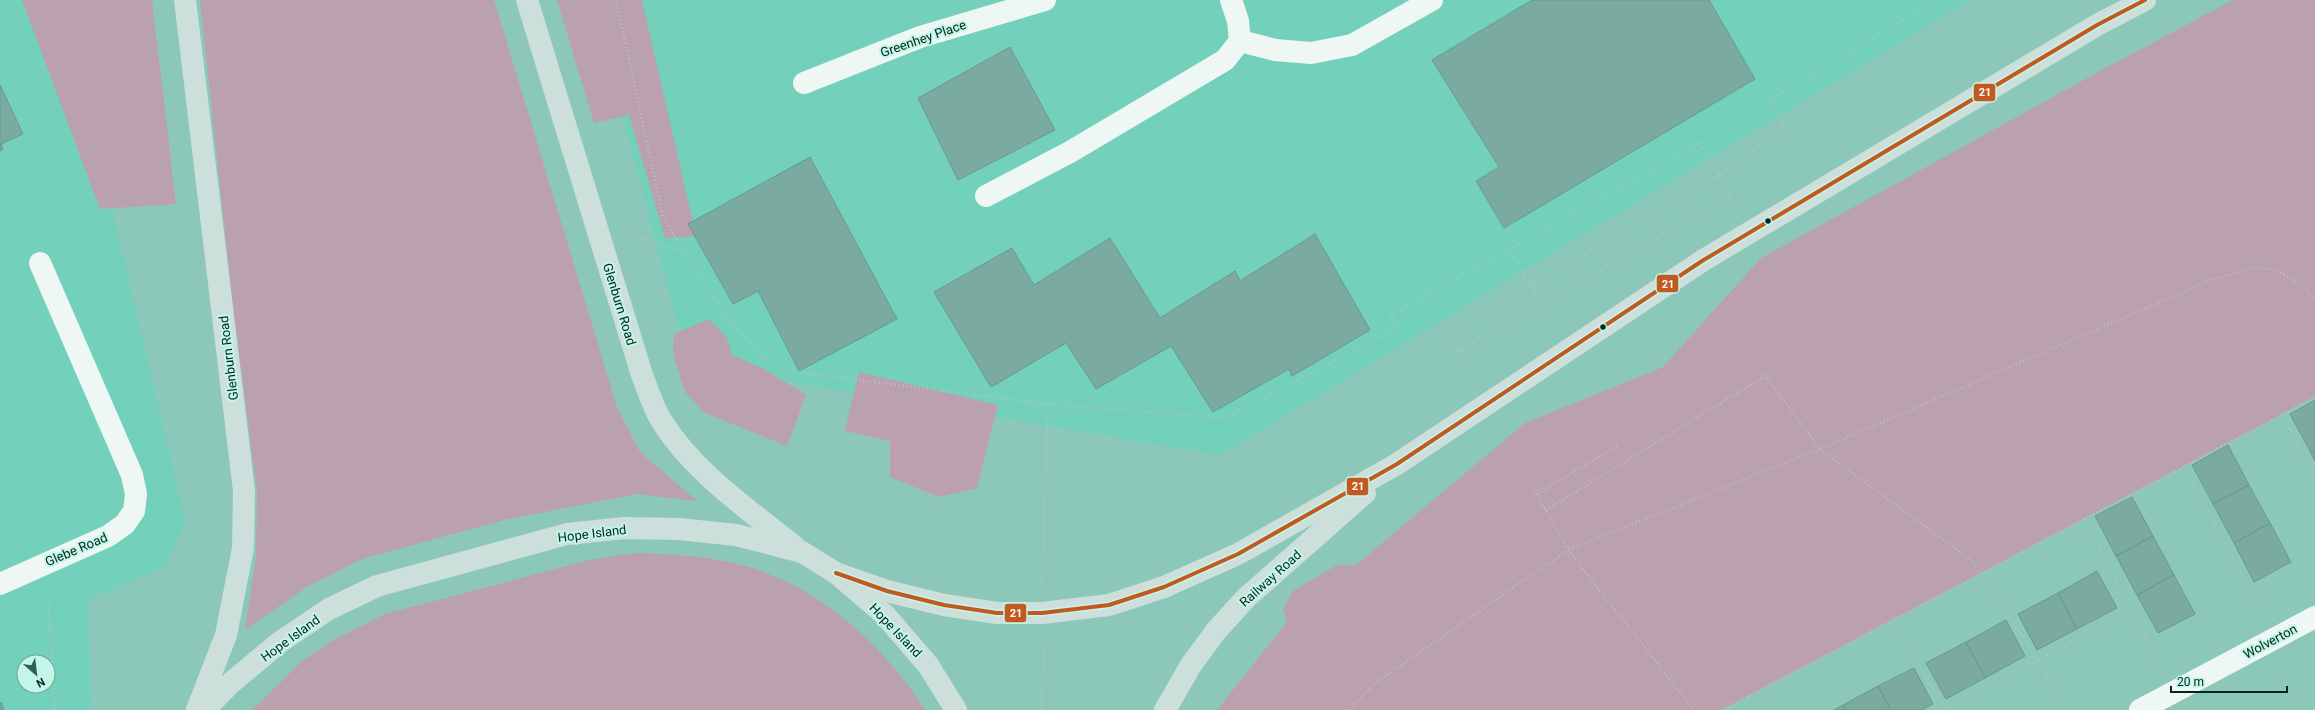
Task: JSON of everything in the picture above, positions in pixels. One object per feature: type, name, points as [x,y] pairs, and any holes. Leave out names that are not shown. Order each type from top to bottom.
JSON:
[{"type":"main road","name":"Glenburn Road","points":[[185,0],[244,491],[243,548],[226,635],[197,710]]},
{"type":"main road","name":"Glenburn Road","points":[[527,0],[642,375],[660,419],[683,451],[740,502],[802,552]]},
{"type":"main road","name":"Railway Road","points":[[836,573],[887,591],[944,605],[997,613],[1042,613],[1109,605],[1164,587],[1238,554],[1397,464],[1702,261],[2097,25],[2145,0]]},
{"type":"main road","name":"Railway Road","points":[[1165,710],[1191,665],[1216,631],[1246,598],[1397,464]]},
{"type":"main road","name":"Hope Island","points":[[204,710],[232,682],[280,642],[329,609],[370,589],[567,534],[624,528],[679,529],[736,535],[802,552],[836,573],[884,614],[928,664],[956,710]]},
{"type":"street","name":"Greenhey Place","points":[[804,83],[920,37],[1045,0]]},
{"type":"street","points":[[986,196],[1070,152],[1225,60],[1240,41],[1238,21],[1230,0]]},
{"type":"street","points":[[1240,41],[1275,50],[1311,53],[1352,45],[1432,0]]},
{"type":"street","name":"Glebe Road","points":[[0,584],[46,562],[108,536],[125,524],[134,511],[136,494],[132,476],[40,263]]},
{"type":"street","name":"Wolverton","points":[[2140,710],[2315,617]]},
{"type":"path","points":[[616,0],[663,216],[683,251],[724,314],[769,363],[780,370],[795,373],[1048,404],[1225,418],[1397,328],[1390,316],[1701,143],[1731,195],[1458,351]]},
{"type":"path","points":[[1461,356],[1448,333],[1719,175],[1784,126],[1770,100],[1936,0]]},
{"type":"path","points":[[1509,249],[1541,304]]},
{"type":"path","points":[[1350,710],[1372,685],[1568,550],[1820,449],[2211,280],[2259,268],[2282,274],[2301,284],[2315,300]]},
{"type":"path","points":[[1546,510],[1765,376],[1820,449],[1972,561],[1979,575],[2038,660],[2065,710]]},
{"type":"path","points":[[1722,710],[2315,397]]},
{"type":"path","points":[[1042,584],[1048,404]]},
{"type":"path","points":[[2282,414],[2315,477]]},
{"type":"path","points":[[1537,494],[1619,445]]},
{"type":"path","points":[[2183,466],[2270,641],[2298,710]]},
{"type":"path","points":[[1535,490],[1568,550],[1694,710]]},
{"type":"path","points":[[2084,518],[2174,692]]},
{"type":"path","points":[[46,562],[55,710]]},
{"type":"path","points":[[1892,621],[1945,710],[2131,610]]},
{"type":"shaded area","points":[[0,0],[75,0],[112,208],[185,521],[165,567],[88,599],[91,710],[0,710]]},
{"type":"shaded area","points":[[22,0],[152,0],[176,204],[100,209]]},
{"type":"shaded area","points":[[200,0],[494,0],[617,407],[640,452],[697,501],[637,494],[504,520],[362,559],[307,587],[245,630],[256,557],[257,492],[233,306]]},
{"type":"shaded area","points":[[557,0],[642,0],[696,236],[665,238],[629,115],[594,123]]},
{"type":"shaded area","points":[[592,0],[1970,0],[1220,455],[688,364]]},
{"type":"shaded area","points":[[2233,0],[2315,0],[2315,397],[1722,710],[1217,710],[1287,622],[1283,609],[1293,591],[1337,565],[1356,565],[1525,423],[1663,367],[1761,258],[2102,70]]},
{"type":"shaded area","points":[[709,319],[727,338],[732,355],[764,369],[806,395],[787,446],[705,413],[685,392],[673,354],[674,334]]},
{"type":"shaded area","points":[[859,372],[998,405],[977,488],[939,497],[890,477],[890,441],[845,431]]},
{"type":"shaded area","points":[[636,553],[691,556],[724,561],[755,569],[785,581],[813,596],[840,615],[887,659],[925,710],[252,710],[302,661],[330,642],[385,614],[589,560]]},
{"type":"building","points":[[1532,0],[1709,0],[1755,79],[1504,228],[1476,181],[1499,167],[1432,60]]},
{"type":"building","points":[[1010,47],[1055,130],[958,180],[918,98]]},
{"type":"building","points":[[0,85],[23,134],[1,144],[3,149],[0,151]]},
{"type":"building","points":[[810,157],[897,319],[799,371],[758,291],[733,304],[688,224]]},
{"type":"building","points":[[1315,234],[1370,330],[1292,376],[1289,369],[1213,412],[1171,346],[1096,389],[1066,343],[991,387],[934,292],[1012,248],[1034,285],[1110,238],[1160,318],[1235,271],[1240,281]]},
{"type":"building","points":[[2315,400],[2315,451],[2311,453],[2290,414]]},
{"type":"building","points":[[2228,445],[2249,485],[2213,504],[2192,465]]},
{"type":"building","points":[[2315,451],[2315,461],[2311,453]]},
{"type":"building","points":[[2249,485],[2270,523],[2234,543],[2213,504]]},
{"type":"building","points":[[2132,497],[2153,536],[2116,556],[2095,516]]},
{"type":"building","points":[[2270,523],[2291,562],[2254,582],[2234,543]]},
{"type":"building","points":[[2153,536],[2174,575],[2137,595],[2116,556]]},
{"type":"building","points":[[2097,571],[2117,608],[2077,629],[2058,593]]},
{"type":"building","points":[[2174,575],[2195,614],[2158,633],[2137,595]]},
{"type":"building","points":[[2058,593],[2077,629],[2037,650],[2018,614]]},
{"type":"building","points":[[2006,620],[2025,656],[1985,678],[1966,642]]},
{"type":"building","points":[[1966,642],[1985,678],[1946,699],[1926,663]]},
{"type":"building","points":[[1914,668],[1933,704],[1922,710],[1891,710],[1878,686]]},
{"type":"building","points":[[1878,686],[1891,710],[1846,710],[1843,705]]},
{"type":"building","points":[[1,702],[4,710],[0,710]]},
{"type":"building","points":[[1843,705],[1846,710],[1834,710]]},
{"type":"transit line","name":"21","points":[[836,573],[887,591],[944,605],[997,613],[1042,613],[1109,605],[1164,587],[1238,554],[1397,464],[1702,261],[2097,25],[2145,0]]}]
